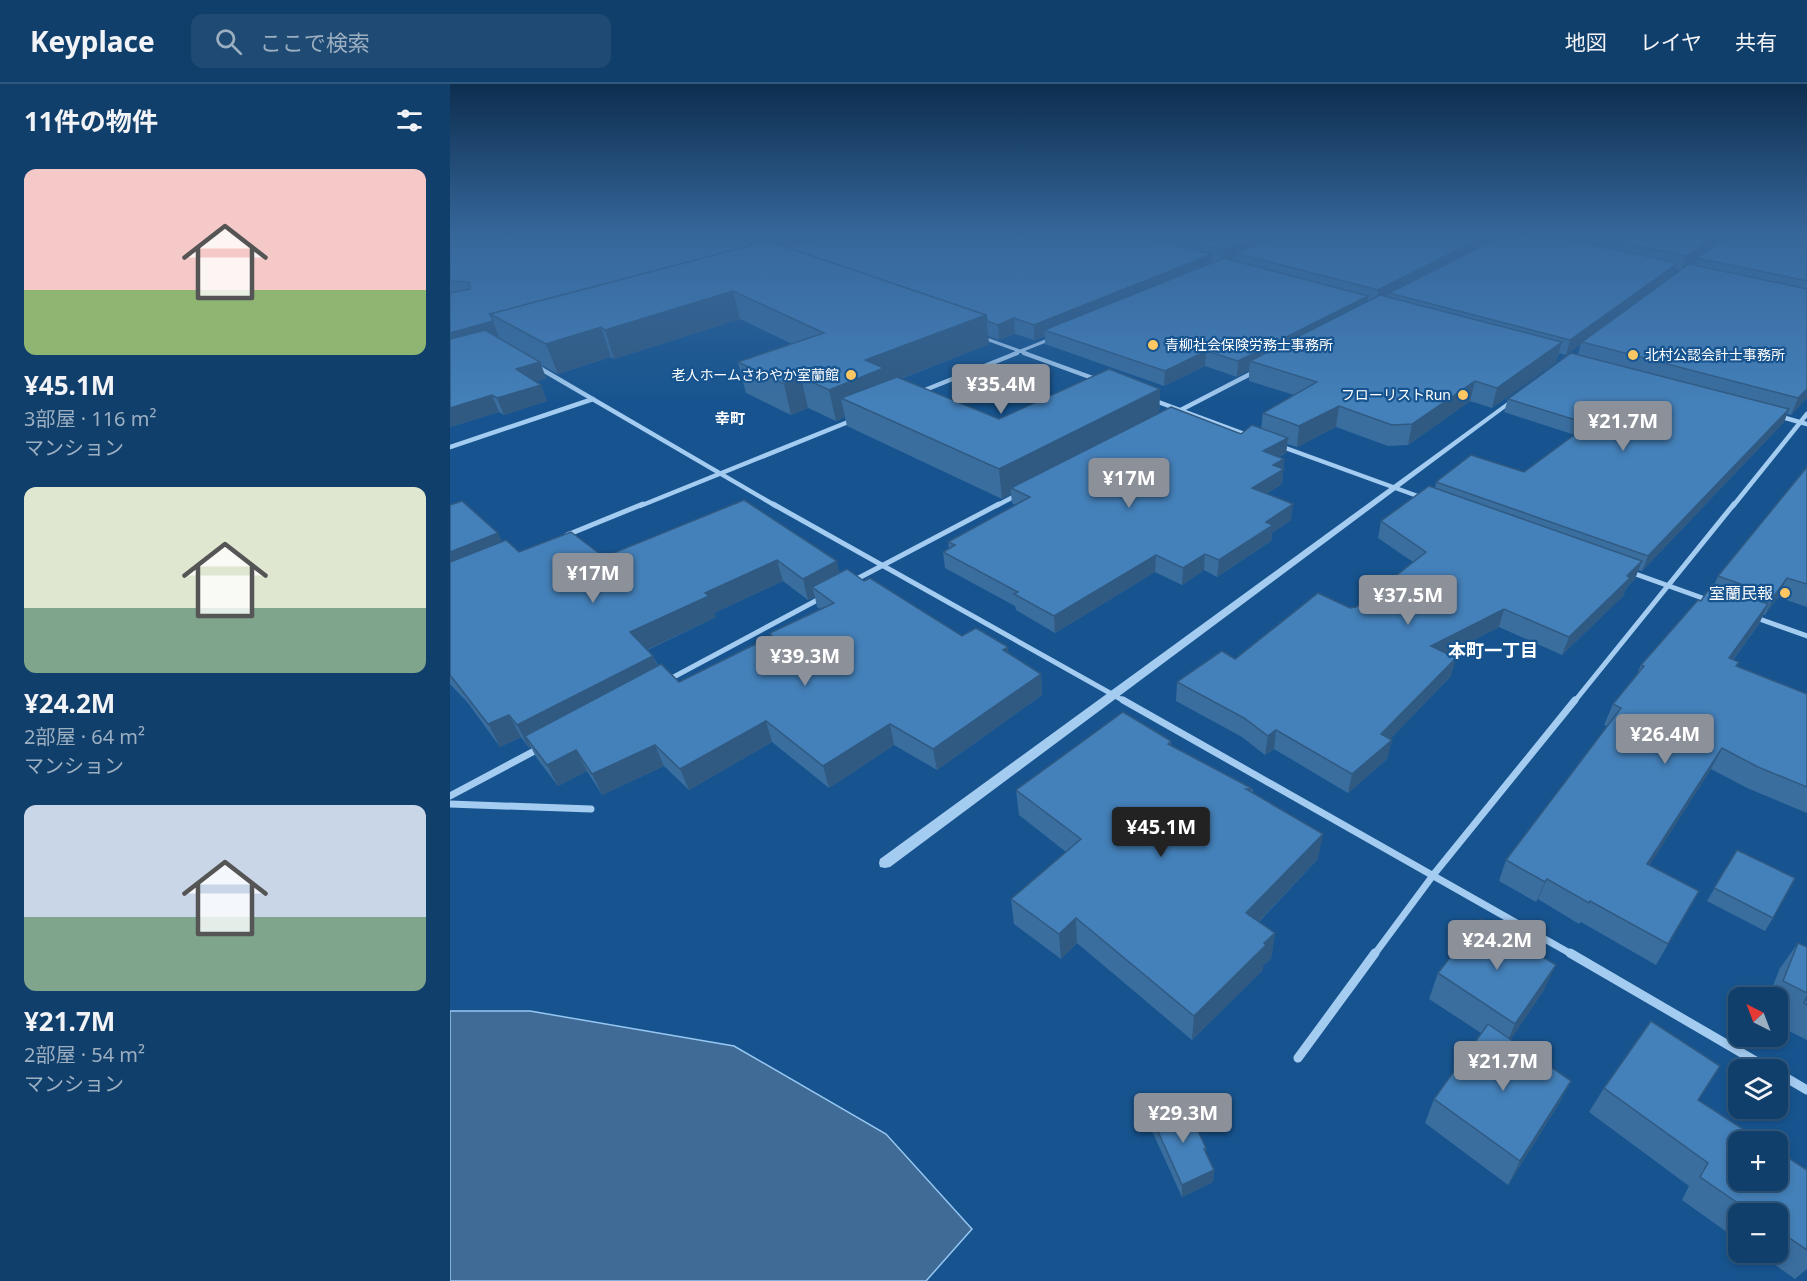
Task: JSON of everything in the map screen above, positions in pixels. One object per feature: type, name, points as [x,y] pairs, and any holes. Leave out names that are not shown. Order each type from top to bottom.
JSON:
[{"type":"street","points":[[913,395],[1063,334]]},
{"type":"street","points":[[976,335],[1106,383]]},
{"type":"street","points":[[532,364],[719,474],[1434,874],[1752,1059]]},
{"type":"street","points":[[1169,416],[1263,368]]},
{"type":"street","points":[[885,863],[1522,393]]},
{"type":"street","points":[[1148,398],[1258,439]]},
{"type":"street","points":[[450,447],[593,399]]},
{"type":"street","points":[[1767,413],[1804,423]]},
{"type":"street","points":[[1298,1058],[1434,874],[1666,585],[1804,423],[1807,414]]},
{"type":"street","points":[[558,539],[859,417]]},
{"type":"street","points":[[1270,443],[1426,499]]},
{"type":"street","points":[[851,582],[1021,493]]},
{"type":"street","points":[[1623,570],[1710,601]]},
{"type":"street","points":[[661,683],[830,593]]},
{"type":"street","points":[[1742,613],[1807,636]]},
{"type":"street","points":[[450,796],[545,745]]},
{"type":"street","points":[[450,804],[591,809]]},
{"type":"street","points":[[1788,1079],[1807,1090]]},
{"type":"water","points":[[450,1011],[530,1011],[734,1046],[886,1134],[972,1229],[926,1281],[450,1281]]},
{"type":"building","points":[[574,292],[490,314],[493,321],[450,333],[450,293]]},
{"type":"building","points":[[574,292],[730,292],[605,330],[601,327],[546,344],[490,314]]},
{"type":"building","points":[[735,292],[918,292],[986,315],[865,360],[884,368],[829,390],[801,377],[784,384],[738,362],[824,333]]},
{"type":"building","points":[[918,292],[1117,292],[1034,325],[1014,318],[998,325],[987,321],[986,315]]},
{"type":"building","points":[[1139,292],[1352,292],[1368,296],[1238,361],[1206,351],[1165,371],[1044,330]]},
{"type":"building","points":[[1391,292],[1638,292],[1570,340],[1389,293]]},
{"type":"building","points":[[1651,292],[1807,292],[1807,389],[1798,398],[1582,342]]},
{"type":"building","points":[[1380,295],[1562,342],[1497,388],[1475,381],[1412,424],[1392,425],[1339,406],[1299,426],[1263,413],[1317,382],[1250,361]]},
{"type":"building","points":[[485,330],[540,362],[516,369],[541,385],[497,398],[492,395],[450,408],[450,339]]},
{"type":"building","points":[[1571,353],[1789,409],[1648,556],[1436,482],[1471,455],[1524,472],[1589,424],[1508,399]]},
{"type":"building","points":[[1109,369],[1160,389],[999,469],[841,398],[897,377],[999,419]]},
{"type":"building","points":[[1171,407],[1241,434],[1252,425],[1288,438],[1263,451],[1284,459],[1273,465],[1284,469],[1252,488],[1293,504],[1266,522],[1273,525],[1219,560],[1205,554],[1183,568],[1156,555],[1054,616],[1014,594],[1018,592],[943,552],[955,545],[948,542],[1030,497],[1011,488]]},
{"type":"building","points":[[1807,467],[1807,584],[1787,578],[1774,596],[1718,576]]},
{"type":"building","points":[[1429,486],[1642,561],[1627,576],[1630,578],[1569,637],[1504,609],[1431,646],[1456,658],[1381,734],[1392,740],[1352,774],[1276,730],[1268,736],[1244,718],[1177,682],[1222,651],[1235,659],[1318,593],[1350,608],[1356,607],[1426,552],[1381,521]]},
{"type":"building","points":[[744,500],[837,561],[803,579],[777,560],[705,593],[709,596],[630,632],[653,656],[517,725],[509,715],[488,724],[450,675],[450,562],[506,540],[519,552],[571,532],[604,557]]},
{"type":"building","points":[[462,501],[498,533],[450,552],[450,505]]},
{"type":"building","points":[[847,569],[864,581],[870,578],[962,636],[976,628],[1008,647],[1003,650],[1041,674],[933,749],[890,724],[823,766],[766,721],[680,769],[655,745],[592,774],[576,750],[547,765],[525,736],[661,664],[679,682],[772,636],[770,633],[834,603],[812,587]]},
{"type":"building","points":[[1712,584],[1768,604],[1729,658],[1739,662],[1736,666],[1807,694],[1807,787],[1758,767],[1722,748],[1647,864],[1699,891],[1668,944],[1590,901],[1589,903],[1547,879],[1545,882],[1506,860],[1621,708],[1613,704],[1644,666],[1641,665],[1698,600],[1701,601]]},
{"type":"building","points":[[1123,712],[1171,741],[1168,744],[1253,789],[1246,789],[1323,834],[1246,913],[1275,933],[1264,943],[1266,945],[1194,1016],[1076,918],[1059,934],[1011,899],[1081,839],[1016,790]]},
{"type":"building","points":[[1737,850],[1795,878],[1773,918],[1714,888]]},
{"type":"building","points":[[1480,919],[1556,965],[1515,1024],[1438,973]]},
{"type":"building","points":[[1798,943],[1807,947],[1807,993],[1783,981]]},
{"type":"building","points":[[1651,1021],[1720,1066],[1698,1100],[1746,1131],[1728,1131],[1728,1191],[1788,1191],[1788,1158],[1807,1170],[1807,1250],[1788,1237],[1788,1203],[1738,1203],[1700,1177],[1708,1163],[1604,1088]]},
{"type":"building","points":[[1488,1024],[1571,1081],[1520,1161],[1434,1099]]},
{"type":"building","points":[[1185,1104],[1214,1170],[1182,1185],[1152,1118]]},
{"type":"place","name":"青柳社会保険労務士事務所","points":[[1153,345]]},
{"type":"place","name":"北村公認会計士事務所","points":[[1633,355]]},
{"type":"place","name":"老人ホームさわやか室蘭館","points":[[851,375]]},
{"type":"place","name":"フローリストRun","points":[[1463,395]]},
{"type":"place","name":"室蘭民報","points":[[1785,593]]},
{"type":"district","name":"幸町","points":[[730,419]]},
{"type":"district","name":"本町一丁目","points":[[1493,651]]}]
